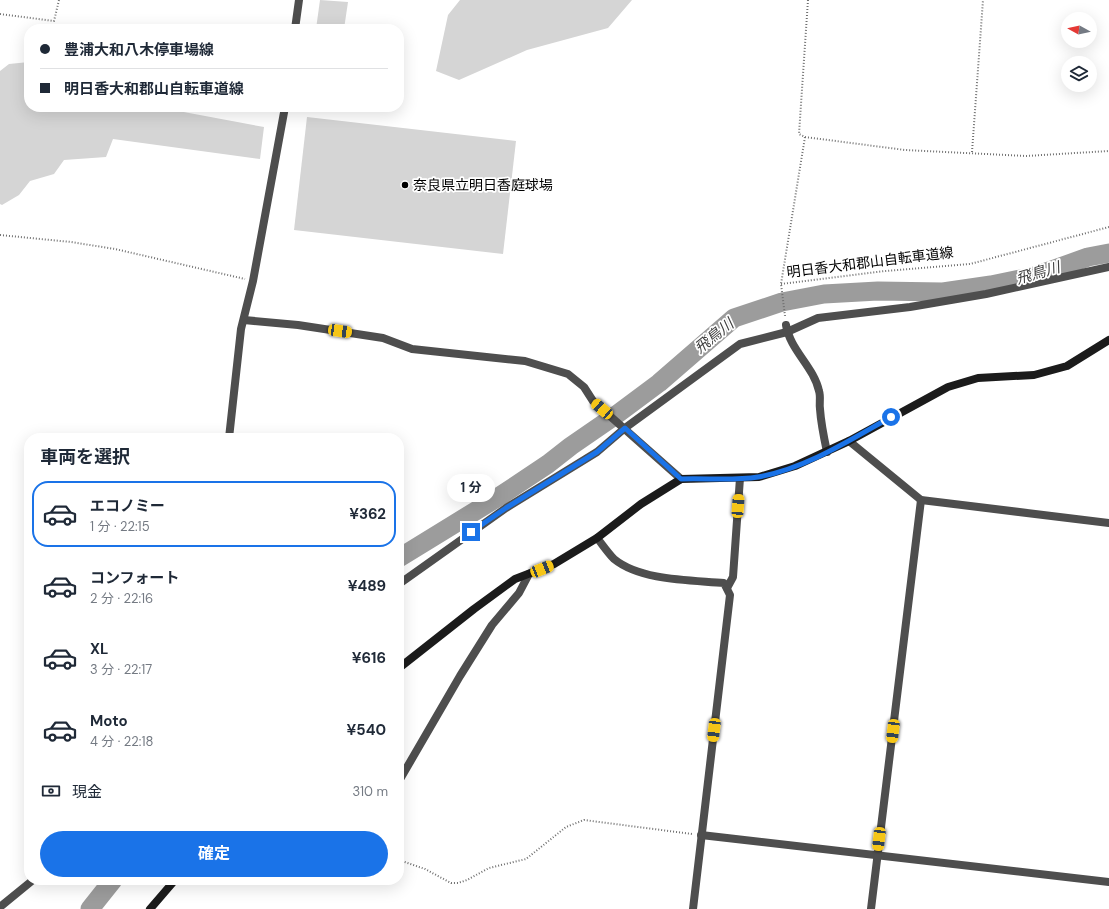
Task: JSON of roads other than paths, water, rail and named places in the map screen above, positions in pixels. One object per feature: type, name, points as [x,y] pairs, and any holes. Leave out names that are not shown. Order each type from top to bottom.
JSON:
[{"type":"main road","points":[[404,664],[515,579],[554,564],[597,538],[641,504],[681,479],[740,478],[759,476],[795,466],[849,441],[948,387],[978,378],[1034,375],[1066,366],[1109,340]]},
{"type":"main road","points":[[150,909],[171,885]]},
{"type":"street","points":[[296,24],[299,0]]},
{"type":"street","points":[[230,433],[244,320],[253,281],[284,112]]},
{"type":"street","points":[[404,580],[506,508],[597,452],[623,426],[740,344],[818,318],[910,307],[986,294],[1109,267]]},
{"type":"street","points":[[244,320],[298,325],[383,338],[412,349],[525,361],[568,374],[584,387],[593,401],[681,479]]},
{"type":"street","points":[[787,328],[802,360],[811,370],[819,392],[820,410],[827,452]]},
{"type":"street","points":[[849,441],[922,500],[1109,523]]},
{"type":"street","points":[[727,588],[733,577],[740,478]]},
{"type":"street","points":[[871,909],[922,500]]},
{"type":"street","points":[[597,538],[614,559],[631,568],[648,575],[724,583],[730,595],[693,909]]},
{"type":"street","points":[[404,771],[492,624],[519,593],[529,574]]},
{"type":"street","points":[[701,835],[877,854],[1109,882]]},
{"type":"street","points":[[0,907],[27,885]]},
{"type":"waterway","name":"飛鳥川","points":[[404,555],[500,496],[548,464],[659,383],[734,318],[782,302],[824,294],[878,291],[943,292],[991,285],[1035,276],[1088,257],[1109,253]]},
{"type":"waterway","name":"飛鳥川","points":[[90,909],[109,885]]},
{"type":"place","name":"奈良県立明日香庭球場","points":[[405,185]]}]
